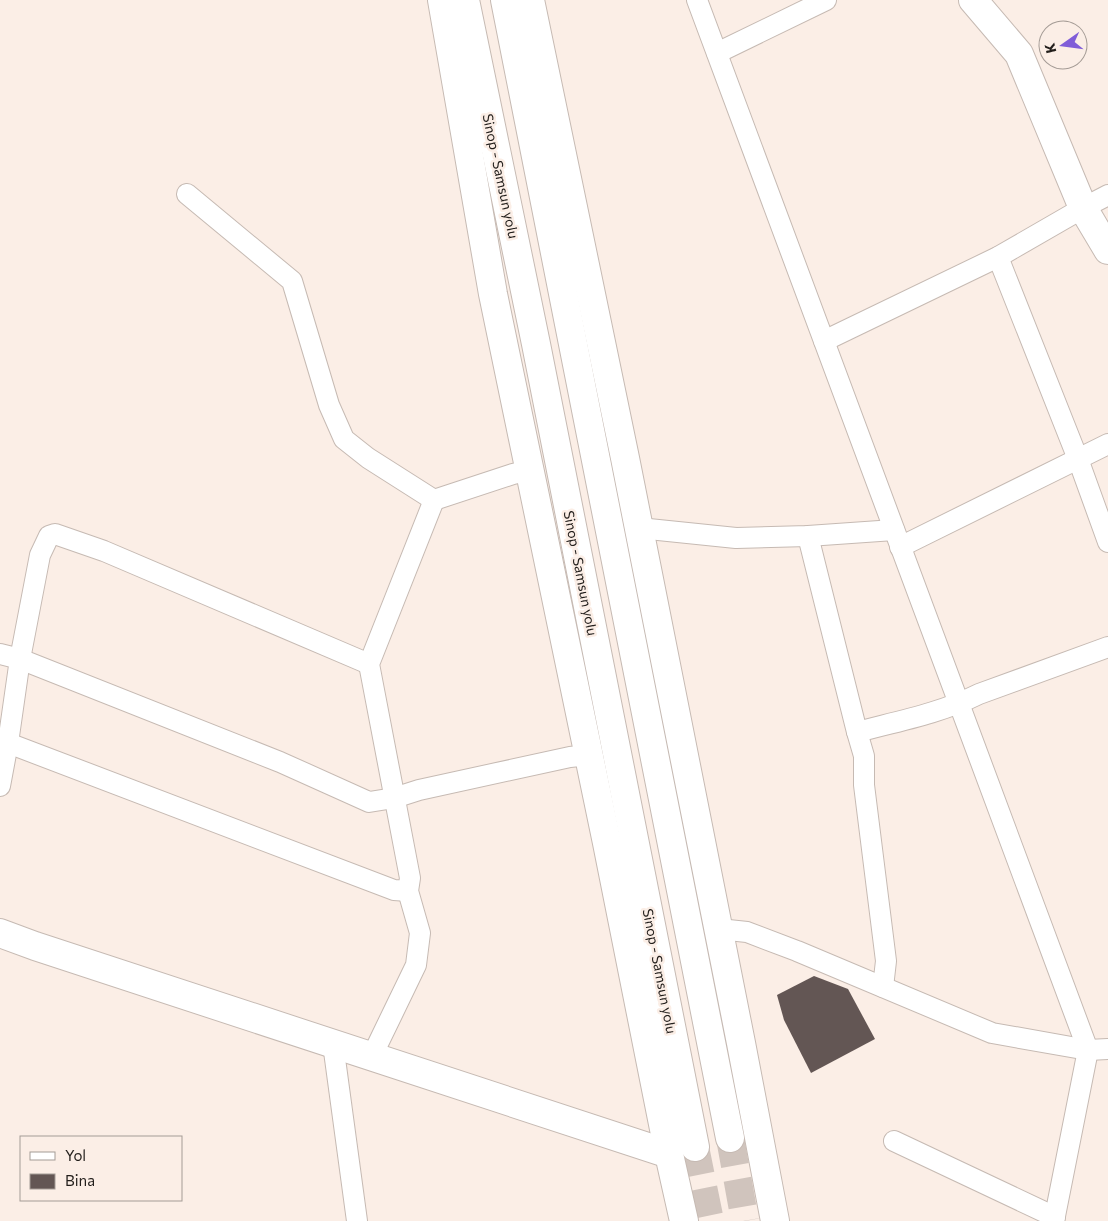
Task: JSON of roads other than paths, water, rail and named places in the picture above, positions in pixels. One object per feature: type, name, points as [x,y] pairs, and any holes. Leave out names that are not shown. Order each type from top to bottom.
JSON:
[{"type":"main road","points":[[442,0],[493,294],[684,1221]]},
{"type":"main road","name":"Sinop - Samsun yolu","points":[[466,0],[695,1147]]},
{"type":"main road","points":[[505,0],[730,1138]]},
{"type":"main road","points":[[530,0],[639,528],[719,929],[774,1221]]},
{"type":"main road","points":[[973,0],[1019,54],[1083,208],[1108,250]]},
{"type":"main road","points":[[0,932],[35,946],[669,1154]]},
{"type":"main road","points":[[675,1180],[692,1221]]},
{"type":"main road","points":[[761,1221],[767,1182]]},
{"type":"street","points":[[697,0],[1088,1050],[1055,1219],[894,1141]]},
{"type":"street","points":[[717,53],[826,0]]},
{"type":"street","points":[[187,194],[292,281],[329,406],[344,439],[368,458],[434,500]]},
{"type":"street","points":[[824,341],[998,257],[1108,195]]},
{"type":"street","points":[[998,257],[1078,459],[1108,542]]},
{"type":"street","points":[[639,528],[736,538],[808,536],[897,538],[1108,444]]},
{"type":"street","points":[[372,1056],[416,965],[420,933],[408,891],[410,878],[368,664],[434,500],[530,470]]},
{"type":"street","points":[[0,786],[20,659],[40,555],[49,536],[55,534],[104,551],[368,664]]},
{"type":"street","points":[[808,536],[864,756],[864,785],[886,961],[883,987]]},
{"type":"street","points":[[858,732],[936,712],[959,704],[979,694],[1108,647]]},
{"type":"street","points":[[0,654],[20,659],[280,762],[369,802],[394,798],[419,790],[570,756],[589,755]]},
{"type":"street","points":[[8,743],[394,890],[408,891]]},
{"type":"street","points":[[719,929],[747,932],[798,951],[992,1033],[1088,1050],[1108,1049]]},
{"type":"street","points":[[334,1044],[357,1221]]},
{"type":"tunnel","points":[[730,1138],[745,1221]]},
{"type":"tunnel","points":[[695,1147],[710,1221]]}]
